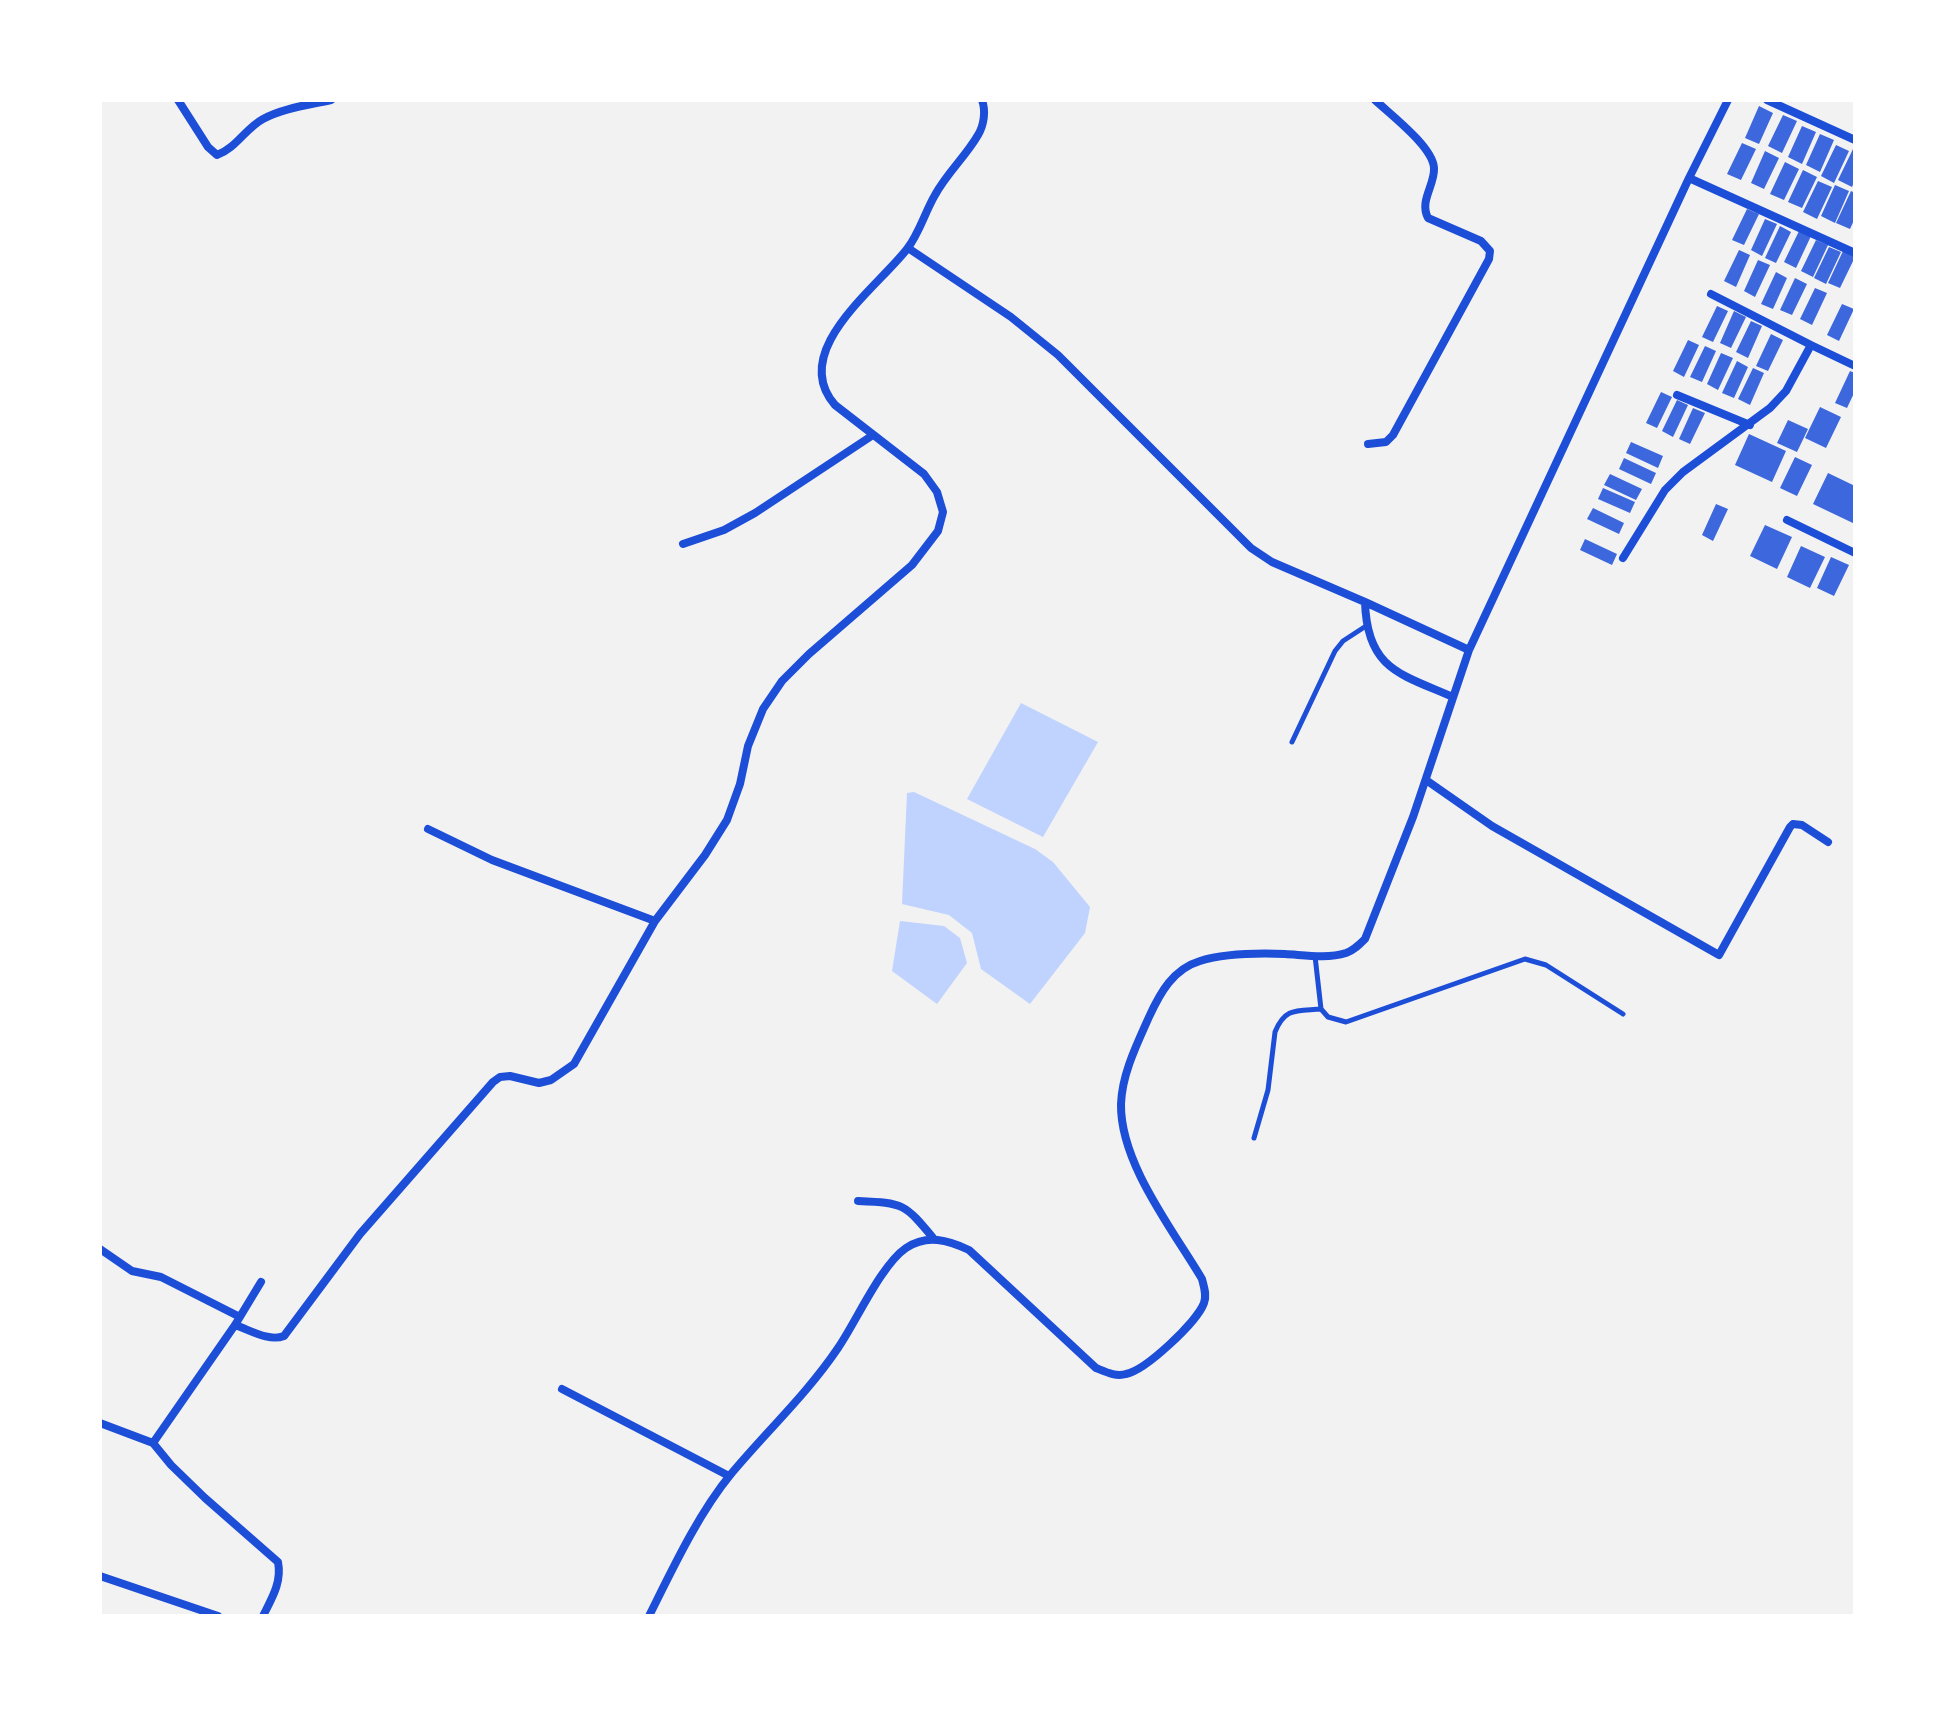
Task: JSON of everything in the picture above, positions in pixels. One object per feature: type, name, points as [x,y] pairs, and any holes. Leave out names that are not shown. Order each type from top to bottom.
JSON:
[{"type":"street","points":[[178,100],[208,147],[217,155],[263,119],[331,100]]},
{"type":"street","points":[[100,1249],[132,1271],[161,1277],[269,1338],[277,1339],[284,1336],[360,1234],[493,1082],[510,1076],[539,1083],[551,1080],[574,1064],[655,921],[705,855],[727,820],[753,733],[763,709],[782,681],[912,565],[938,531],[943,512],[937,492],[924,474],[835,405],[824,392],[822,361],[848,313],[908,248],[945,178],[978,135],[984,122],[982,100]]},
{"type":"street","points":[[1368,444],[1386,442],[1393,435],[1489,259],[1490,251],[1481,241],[1428,218],[1424,204],[1434,170],[1432,159],[1426,149],[1375,100]]},
{"type":"street","points":[[649,1616],[698,1525],[729,1476],[801,1395],[836,1350],[898,1254],[909,1246],[934,1239],[969,1250],[1096,1368],[1112,1375],[1127,1374],[1144,1367],[1197,1315],[1205,1303],[1202,1279],[1154,1202],[1133,1158],[1125,1131],[1121,1104],[1132,1054],[1157,1000],[1169,981],[1185,968],[1201,961],[1222,958],[1345,953],[1365,939],[1426,780],[1469,650],[1728,100]]},
{"type":"street","points":[[1767,100],[1855,140]]},
{"type":"street","points":[[1689,178],[1855,253]]},
{"type":"street","points":[[908,248],[1011,317],[1058,355],[1251,548],[1272,562],[1469,650]]},
{"type":"street","points":[[1711,294],[1855,366]]},
{"type":"street","points":[[1623,558],[1665,490],[1683,472],[1750,425],[1786,391],[1811,345]]},
{"type":"street","points":[[1677,395],[1750,425]]},
{"type":"street","points":[[683,544],[724,530],[755,513],[873,435]]},
{"type":"street","points":[[1787,520],[1855,553]]},
{"type":"street","points":[[1365,602],[1366,626],[1373,648],[1382,660],[1397,672],[1453,697]]},
{"type":"street","points":[[1426,780],[1527,847],[1719,955],[1790,827],[1798,823],[1828,842]]},
{"type":"street","points":[[428,829],[492,860],[655,921]]},
{"type":"street","points":[[858,1201],[902,1205],[934,1239]]},
{"type":"street","points":[[153,1443],[238,1321],[261,1282]]},
{"type":"street","points":[[562,1389],[729,1476]]},
{"type":"street","points":[[100,1423],[153,1443],[205,1498],[278,1562],[278,1586],[263,1616]]},
{"type":"street","points":[[100,1576],[218,1616]]},
{"type":"lane","points":[[1292,742],[1335,651],[1343,641],[1366,626]]},
{"type":"lane","points":[[1315,955],[1321,1009],[1328,1017],[1346,1022],[1525,959],[1546,965],[1623,1014]]},
{"type":"lane","points":[[1254,1138],[1263,1111],[1275,1032],[1280,1020],[1290,1011],[1321,1009]]},
{"type":"water","points":[[1021,703],[1098,742],[1043,837],[967,799]]},
{"type":"water","points":[[914,792],[1035,849],[1053,862],[1090,907],[1085,933],[1030,1004],[981,969],[972,933],[949,915],[902,904],[907,793]]},
{"type":"water","points":[[900,921],[944,926],[960,938],[967,963],[937,1004],[892,971]]},
{"type":"building","points":[[1759,106],[1773,113],[1759,144],[1745,138]]},
{"type":"building","points":[[1783,115],[1797,121],[1782,153],[1768,146]]},
{"type":"building","points":[[1802,126],[1816,132],[1802,164],[1788,157]]},
{"type":"building","points":[[1820,134],[1834,140],[1820,172],[1806,165]]},
{"type":"building","points":[[1742,143],[1756,149],[1741,180],[1727,174]]},
{"type":"building","points":[[1836,145],[1849,151],[1834,183],[1821,176]]},
{"type":"building","points":[[1853,149],[1855,180],[1852,187],[1838,180]]},
{"type":"building","points":[[1765,151],[1779,158],[1764,189],[1751,183]]},
{"type":"building","points":[[1785,162],[1799,169],[1784,200],[1770,194]]},
{"type":"building","points":[[1803,170],[1817,177],[1802,208],[1788,202]]},
{"type":"building","points":[[1818,181],[1832,187],[1817,219],[1803,212]]},
{"type":"building","points":[[1835,185],[1849,191],[1835,223],[1821,216]]},
{"type":"building","points":[[1851,191],[1855,193],[1855,218],[1850,229],[1836,223]]},
{"type":"building","points":[[1747,209],[1759,214],[1744,245],[1732,240]]},
{"type":"building","points":[[1765,219],[1777,224],[1762,256],[1751,250]]},
{"type":"building","points":[[1780,226],[1791,232],[1776,263],[1765,258]]},
{"type":"building","points":[[1799,231],[1811,236],[1796,268],[1784,262]]},
{"type":"building","points":[[1816,240],[1828,245],[1813,277],[1801,271]]},
{"type":"building","points":[[1829,247],[1841,252],[1826,284],[1814,278]]},
{"type":"building","points":[[1739,250],[1750,255],[1736,287],[1724,281]]},
{"type":"building","points":[[1843,251],[1855,257],[1840,288],[1828,283]]},
{"type":"building","points":[[1758,260],[1770,265],[1755,297],[1744,291]]},
{"type":"building","points":[[1776,272],[1787,278],[1773,309],[1761,304]]},
{"type":"building","points":[[1795,278],[1807,284],[1792,315],[1780,310]]},
{"type":"building","points":[[1815,288],[1827,293],[1812,325],[1800,319]]},
{"type":"building","points":[[1842,304],[1854,309],[1839,341],[1827,335]]},
{"type":"building","points":[[1717,306],[1728,311],[1713,342],[1702,337]]},
{"type":"building","points":[[1734,311],[1746,317],[1731,348],[1720,343]]},
{"type":"building","points":[[1751,321],[1762,326],[1748,358],[1736,352]]},
{"type":"building","points":[[1771,334],[1783,340],[1768,371],[1756,366]]},
{"type":"building","points":[[1688,340],[1699,345],[1684,377],[1673,371]]},
{"type":"building","points":[[1705,346],[1716,351],[1702,382],[1690,377]]},
{"type":"building","points":[[1721,353],[1733,358],[1718,390],[1707,384]]},
{"type":"building","points":[[1737,361],[1748,367],[1734,398],[1722,393]]},
{"type":"building","points":[[1753,368],[1764,373],[1750,405],[1738,399]]},
{"type":"building","points":[[1850,371],[1855,373],[1855,391],[1847,408],[1835,403]]},
{"type":"building","points":[[1661,392],[1672,397],[1657,428],[1646,423]]},
{"type":"building","points":[[1677,400],[1688,405],[1673,437],[1662,431]]},
{"type":"building","points":[[1820,407],[1841,417],[1826,448],[1805,438]]},
{"type":"building","points":[[1693,408],[1705,413],[1690,444],[1679,439]]},
{"type":"building","points":[[1788,420],[1808,429],[1797,452],[1777,443]]},
{"type":"building","points":[[1749,434],[1786,451],[1772,482],[1735,465]]},
{"type":"building","points":[[1631,442],[1663,456],[1658,468],[1626,453]]},
{"type":"building","points":[[1795,457],[1812,465],[1797,496],[1780,488]]},
{"type":"building","points":[[1624,458],[1656,473],[1651,484],[1619,469]]},
{"type":"building","points":[[1828,473],[1855,486],[1855,524],[1813,504]]},
{"type":"building","points":[[1610,474],[1642,489],[1636,500],[1604,485]]},
{"type":"building","points":[[1603,488],[1635,502],[1630,513],[1598,499]]},
{"type":"building","points":[[1716,504],[1728,509],[1713,541],[1702,535]]},
{"type":"building","points":[[1593,508],[1624,523],[1619,534],[1587,519]]},
{"type":"building","points":[[1765,525],[1792,537],[1777,569],[1750,556]]},
{"type":"building","points":[[1585,539],[1617,554],[1612,565],[1580,550]]},
{"type":"building","points":[[1801,546],[1825,557],[1810,588],[1787,577]]},
{"type":"building","points":[[1831,557],[1849,565],[1834,596],[1817,588]]}]
